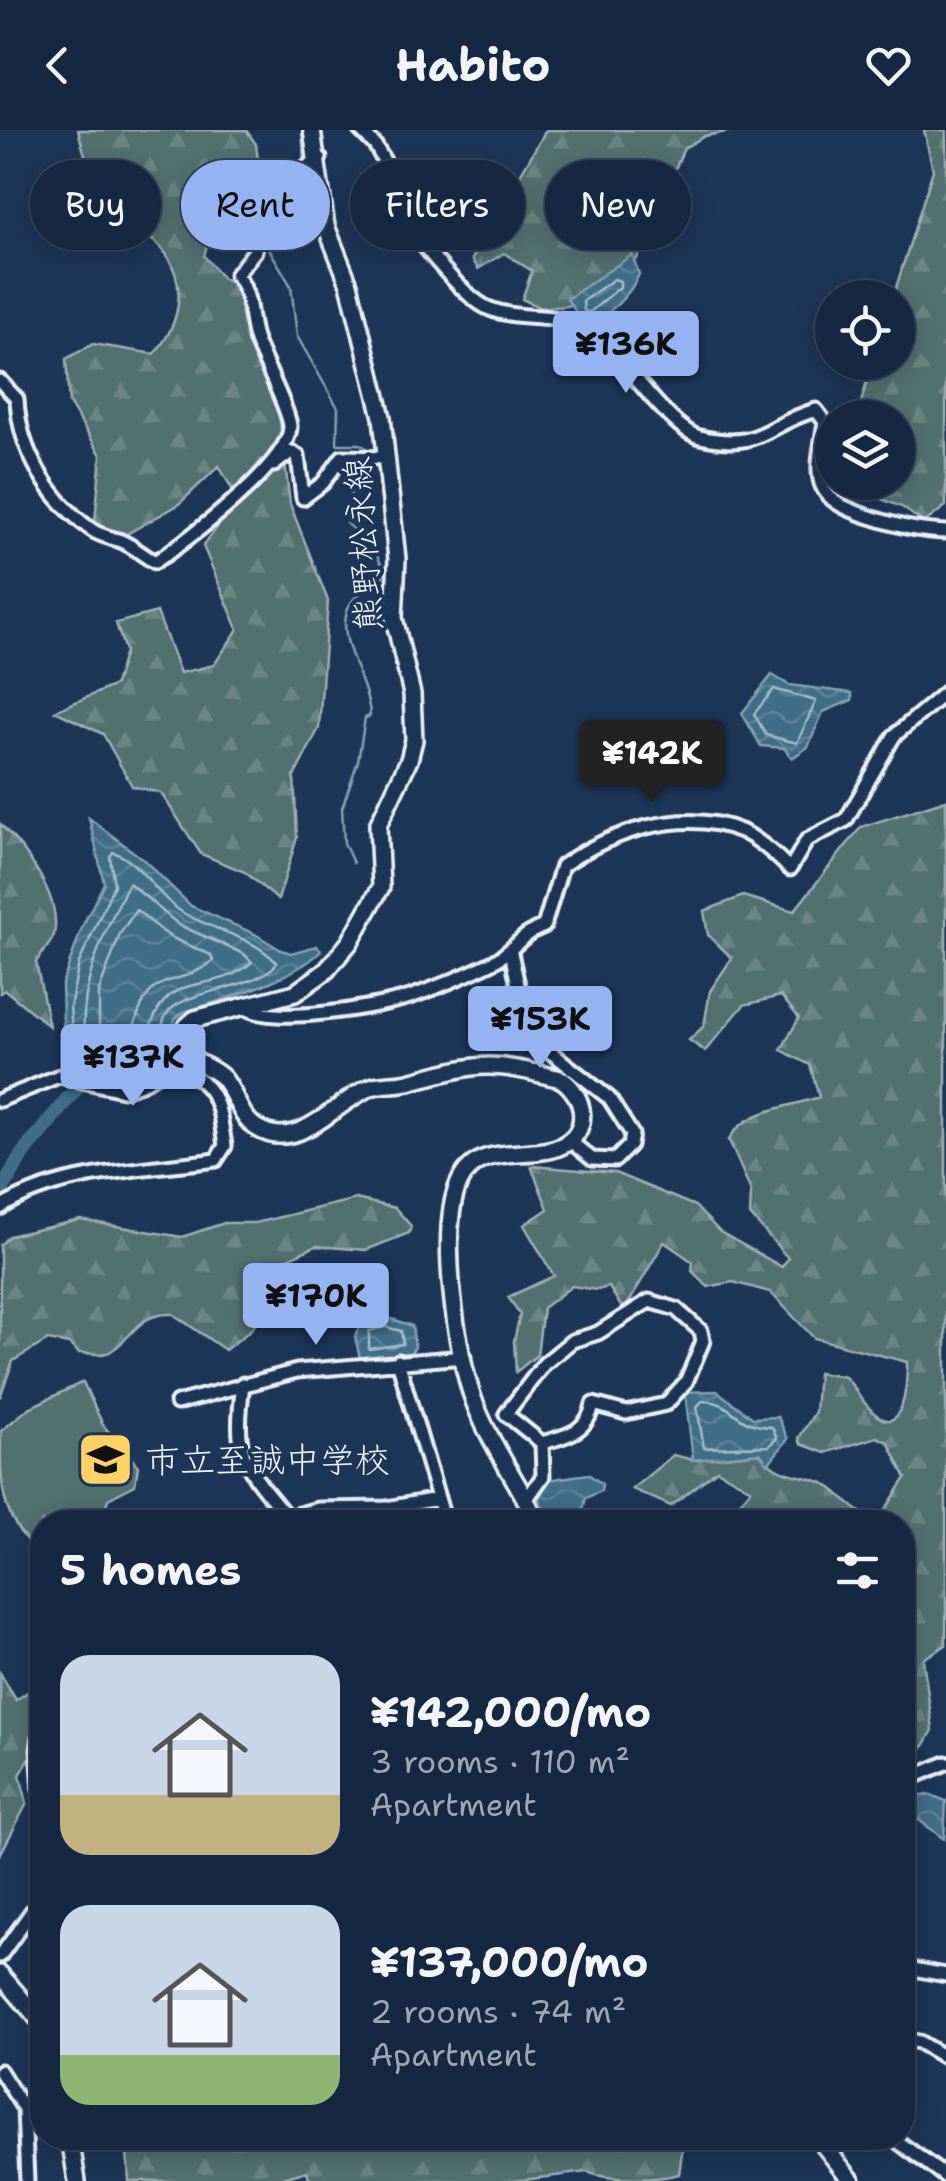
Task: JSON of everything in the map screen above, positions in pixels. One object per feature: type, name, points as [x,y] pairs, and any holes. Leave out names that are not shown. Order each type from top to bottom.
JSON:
[{"type":"main road","name":"熊野松永線","points":[[183,1058],[184,1036],[194,1019],[277,1000],[312,984],[350,942],[381,887],[378,825],[409,760],[414,740],[412,694],[394,618],[397,559],[382,417],[349,284],[326,226],[320,158],[312,130]]},
{"type":"main road","points":[[183,1058],[221,1076],[259,1130],[278,1134],[331,1116],[370,1088],[484,1063],[562,1079],[584,1091],[582,1120],[570,1141],[547,1150],[487,1158],[470,1168],[459,1182],[451,1244],[472,1398],[531,1510]]},
{"type":"main road","points":[[0,1974],[30,2009]]},
{"type":"main road","points":[[72,2150],[77,2181]]},
{"type":"main road","points":[[827,2150],[852,2181]]},
{"type":"street","points":[[360,130],[376,144],[386,166],[379,184],[398,218],[479,304],[504,313],[563,317],[594,332],[684,432],[743,443],[816,410],[825,422],[817,465],[826,498],[847,512],[903,530],[946,532]]},
{"type":"street","points":[[0,381],[17,398],[18,423],[29,446],[31,462],[63,503],[94,532],[125,543],[155,562],[198,532],[264,467],[291,432],[289,414],[252,331],[246,286],[236,276],[255,251],[264,204],[279,185],[320,158]]},
{"type":"street","points":[[264,467],[292,452],[298,456],[303,498],[323,483],[342,457],[386,458]]},
{"type":"street","points":[[243,1006],[252,1014],[297,1015],[410,997],[511,952],[523,934],[544,926],[562,866],[629,830],[720,825],[753,838],[790,869],[807,840],[846,820],[894,736],[946,692]]},
{"type":"street","points":[[511,952],[529,1035],[584,1091],[609,1098],[632,1134],[630,1144],[615,1160],[592,1159],[570,1141]]},
{"type":"street","points":[[0,1100],[60,1076],[123,1090],[183,1058],[210,1085],[218,1099],[225,1146],[216,1160],[64,1183],[37,1189],[0,1208]]},
{"type":"street","points":[[526,1500],[544,1476],[542,1444],[506,1414],[544,1364],[572,1342],[598,1334],[649,1301],[676,1309],[701,1332],[703,1341],[686,1382],[666,1404],[626,1413],[592,1404],[590,1419],[580,1430],[542,1444]]},
{"type":"street","points":[[177,1404],[298,1371],[464,1357]]},
{"type":"street","points":[[398,1361],[441,1510]]},
{"type":"street","points":[[243,1384],[241,1450],[250,1475],[281,1510]]},
{"type":"street","points":[[313,1510],[386,1508],[438,1499]]},
{"type":"street","points":[[915,1776],[946,1763]]},
{"type":"street","points":[[0,1956],[30,1914]]},
{"type":"street","points":[[915,1968],[946,1975]]},
{"type":"street","points":[[915,2045],[946,2058]]},
{"type":"street","points":[[0,2071],[24,2110],[28,2181]]},
{"type":"street","points":[[909,2150],[946,2177]]},
{"type":"green space","points":[[78,130],[246,130],[256,144],[258,160],[181,160],[181,250],[206,250],[204,256],[224,280],[238,284],[278,405],[290,504],[328,601],[319,728],[294,777],[297,837],[278,900],[245,872],[201,854],[161,793],[132,786],[103,734],[55,711],[115,685],[125,651],[116,623],[157,612],[180,673],[214,665],[238,629],[203,546],[238,500],[219,466],[178,505],[116,540],[95,521],[101,455],[69,403],[66,359],[93,344],[154,354],[175,319],[178,293],[173,267],[161,249],[161,160],[87,160]]},
{"type":"green space","points":[[546,130],[737,130],[705,136],[684,148],[679,160],[545,160],[545,250],[641,250],[637,259],[568,306],[541,308],[522,299],[532,271],[504,253],[478,269],[472,259],[477,250],[525,250],[525,167]]},
{"type":"green space","points":[[924,130],[946,130],[946,506],[924,523],[884,500],[915,500],[915,400],[862,400],[867,380],[915,380],[915,280],[898,280],[933,170]]},
{"type":"green space","points":[[946,800],[946,1645],[923,1659],[933,1730],[924,1746],[915,1749],[915,1510],[885,1510],[906,1478],[888,1442],[877,1437],[825,1453],[801,1444],[799,1438],[815,1412],[818,1373],[845,1377],[871,1410],[882,1419],[891,1420],[902,1406],[907,1362],[814,1338],[770,1292],[733,1282],[708,1287],[692,1271],[693,1262],[664,1242],[624,1311],[609,1287],[597,1290],[572,1286],[543,1308],[537,1355],[516,1372],[514,1341],[520,1314],[508,1297],[554,1276],[524,1225],[548,1209],[531,1166],[615,1173],[695,1206],[720,1232],[782,1267],[788,1258],[750,1215],[751,1191],[729,1140],[756,1116],[819,1097],[810,1065],[781,1050],[799,1018],[781,996],[744,1005],[705,1051],[689,1040],[704,1026],[710,991],[732,958],[708,935],[704,911],[743,896],[794,911],[861,827]]},
{"type":"green space","points":[[0,824],[39,874],[52,905],[54,935],[36,962],[49,1026],[5,990],[0,993]]},
{"type":"green space","points":[[356,1199],[395,1208],[411,1226],[409,1233],[366,1250],[316,1246],[270,1267],[258,1280],[261,1306],[257,1322],[225,1350],[173,1314],[161,1315],[144,1322],[104,1354],[79,1353],[69,1344],[48,1340],[13,1361],[0,1397],[0,1245],[9,1236],[80,1220],[182,1237],[224,1223],[255,1223]]},
{"type":"green space","points":[[83,1382],[103,1425],[138,1466],[135,1485],[108,1499],[105,1510],[30,1510],[30,1544],[9,1511],[1,1467],[1,1431],[29,1408]]},
{"type":"green space","points":[[760,1453],[781,1471],[829,1486],[856,1509],[733,1510],[751,1489],[717,1470],[671,1506],[632,1489],[673,1455],[694,1460]]},
{"type":"green space","points":[[0,1673],[16,1700],[30,1690],[30,1756],[20,1775],[27,1803],[0,1855]]},
{"type":"green space","points":[[127,2150],[682,2150],[679,2174],[657,2178],[619,2178],[587,2172],[515,2181],[310,2181],[307,2171],[273,2181],[129,2181]]},
{"type":"water","points":[[632,255],[639,274],[630,290],[609,312],[584,324],[567,299]]},
{"type":"water","points":[[772,675],[789,685],[852,693],[852,700],[823,712],[808,747],[792,758],[784,748],[761,746],[742,713]]},
{"type":"water","points":[[89,818],[144,860],[191,906],[281,950],[291,953],[317,946],[321,951],[276,979],[184,1012],[175,1019],[167,1055],[116,1082],[75,1072],[64,1058],[62,984],[83,925],[104,883]]},
{"type":"water","points":[[386,1317],[412,1326],[415,1347],[408,1355],[361,1362],[355,1337],[362,1319]]},
{"type":"water","points":[[717,1391],[753,1418],[778,1417],[788,1439],[768,1464],[760,1453],[693,1460],[685,1392]]},
{"type":"water","points":[[588,1474],[602,1484],[601,1491],[586,1498],[583,1510],[544,1510],[539,1498],[547,1480]]},
{"type":"water","points":[[915,1795],[931,1795],[946,1801],[944,1839],[915,1817]]},
{"type":"waterway","points":[[302,130],[304,160]]},
{"type":"waterway","points":[[270,250],[291,286],[297,336],[338,408],[337,444],[360,444],[373,452]]},
{"type":"waterway","points":[[345,462],[352,502],[346,523],[372,544],[385,573],[353,599],[346,617],[348,644],[370,716],[365,718],[358,761],[342,808],[344,843],[353,863]]},
{"type":"waterway","points":[[0,1192],[22,1155],[78,1086]]},
{"type":"place","name":"市立至誠中学校","points":[[106,1460]]}]
